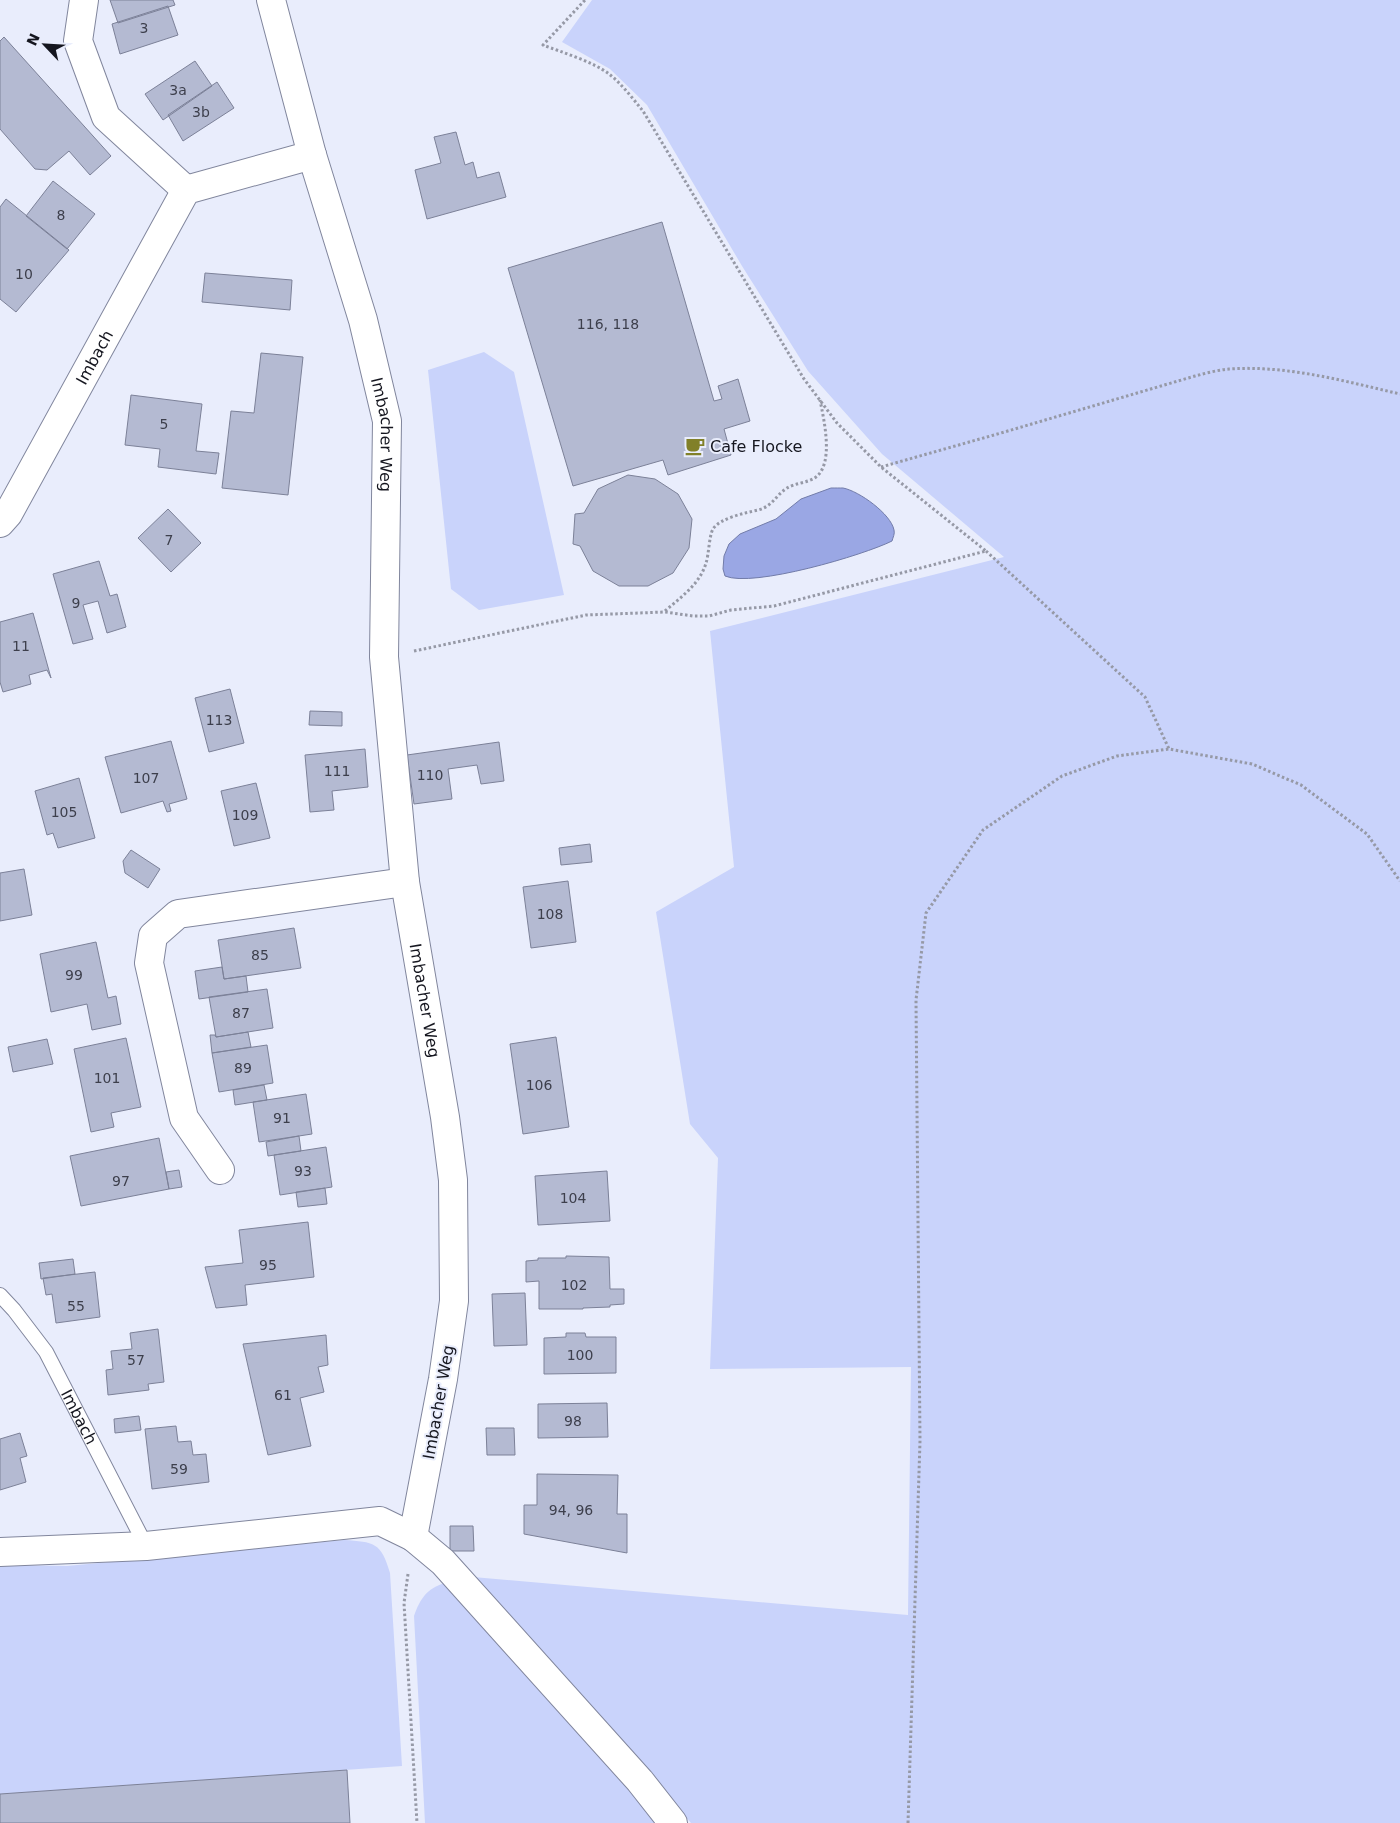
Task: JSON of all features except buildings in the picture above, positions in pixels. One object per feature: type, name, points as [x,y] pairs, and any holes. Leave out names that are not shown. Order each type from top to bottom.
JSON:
[{"type":"street","points":[[84,0],[78,41],[106,117],[186,190],[312,155]]},
{"type":"street","name":"Imbacher Weg","points":[[271,0],[312,155],[363,320],[387,420],[384,657],[405,882],[446,1117],[454,1199],[454,1300],[443,1378],[413,1537]]},
{"type":"street","name":"Imbach","points":[[0,523],[8,514],[186,190]]},
{"type":"street","points":[[220,1170],[184,1118],[149,962],[153,936],[178,914],[405,882]]},
{"type":"street","points":[[0,1552],[146,1546],[380,1522],[413,1537],[443,1562],[640,1781],[672,1823]]},
{"type":"lane","name":"Imbach","points":[[0,1295],[46,1352],[146,1546]]},
{"type":"path","points":[[585,0],[543,45],[571,55],[608,73],[643,111],[804,378],[837,423],[881,467],[986,551],[1145,697],[1169,750]]},
{"type":"path","points":[[881,467],[1195,376],[1228,369],[1268,369],[1320,376],[1400,394]]},
{"type":"path","points":[[665,612],[700,577],[706,563],[712,530],[716,526],[735,516],[767,507],[788,487],[816,477],[822,468],[826,434],[819,398]]},
{"type":"path","points":[[384,657],[586,615],[665,612],[708,616],[731,610],[774,606],[986,551]]},
{"type":"path","points":[[908,1823],[920,1441],[916,1000],[926,913],[983,830],[1062,776],[1116,756],[1169,750],[1252,764],[1301,785],[1367,834],[1400,881]]},
{"type":"path","points":[[413,1537],[404,1603],[417,1823]]},
{"type":"shaded area","points":[[592,0],[1400,0],[1400,1823],[691,1823],[473,1577],[908,1615],[911,1367],[710,1369],[718,1158],[690,1124],[656,912],[734,867],[710,631],[1004,557],[882,454],[808,371],[742,266],[647,105],[610,69],[562,42]]},
{"type":"shaded area","points":[[484,352],[514,372],[564,595],[479,610],[451,589],[428,370]]},
{"type":"shaded area","points":[[831,488],[850,490],[881,510],[892,524],[894,534],[892,541],[858,554],[783,574],[739,579],[725,576],[723,569],[724,556],[729,544],[740,534],[776,519],[801,499]]},
{"type":"shaded area","points":[[344,1540],[369,1543],[375,1546],[383,1555],[390,1573],[402,1766],[0,1794],[0,1565],[67,1566]]},
{"type":"shaded area","points":[[445,1583],[659,1823],[425,1823],[414,1616],[425,1595],[433,1588]]},
{"type":"place","name":"Cafe Flocke","points":[[695,446]]}]
